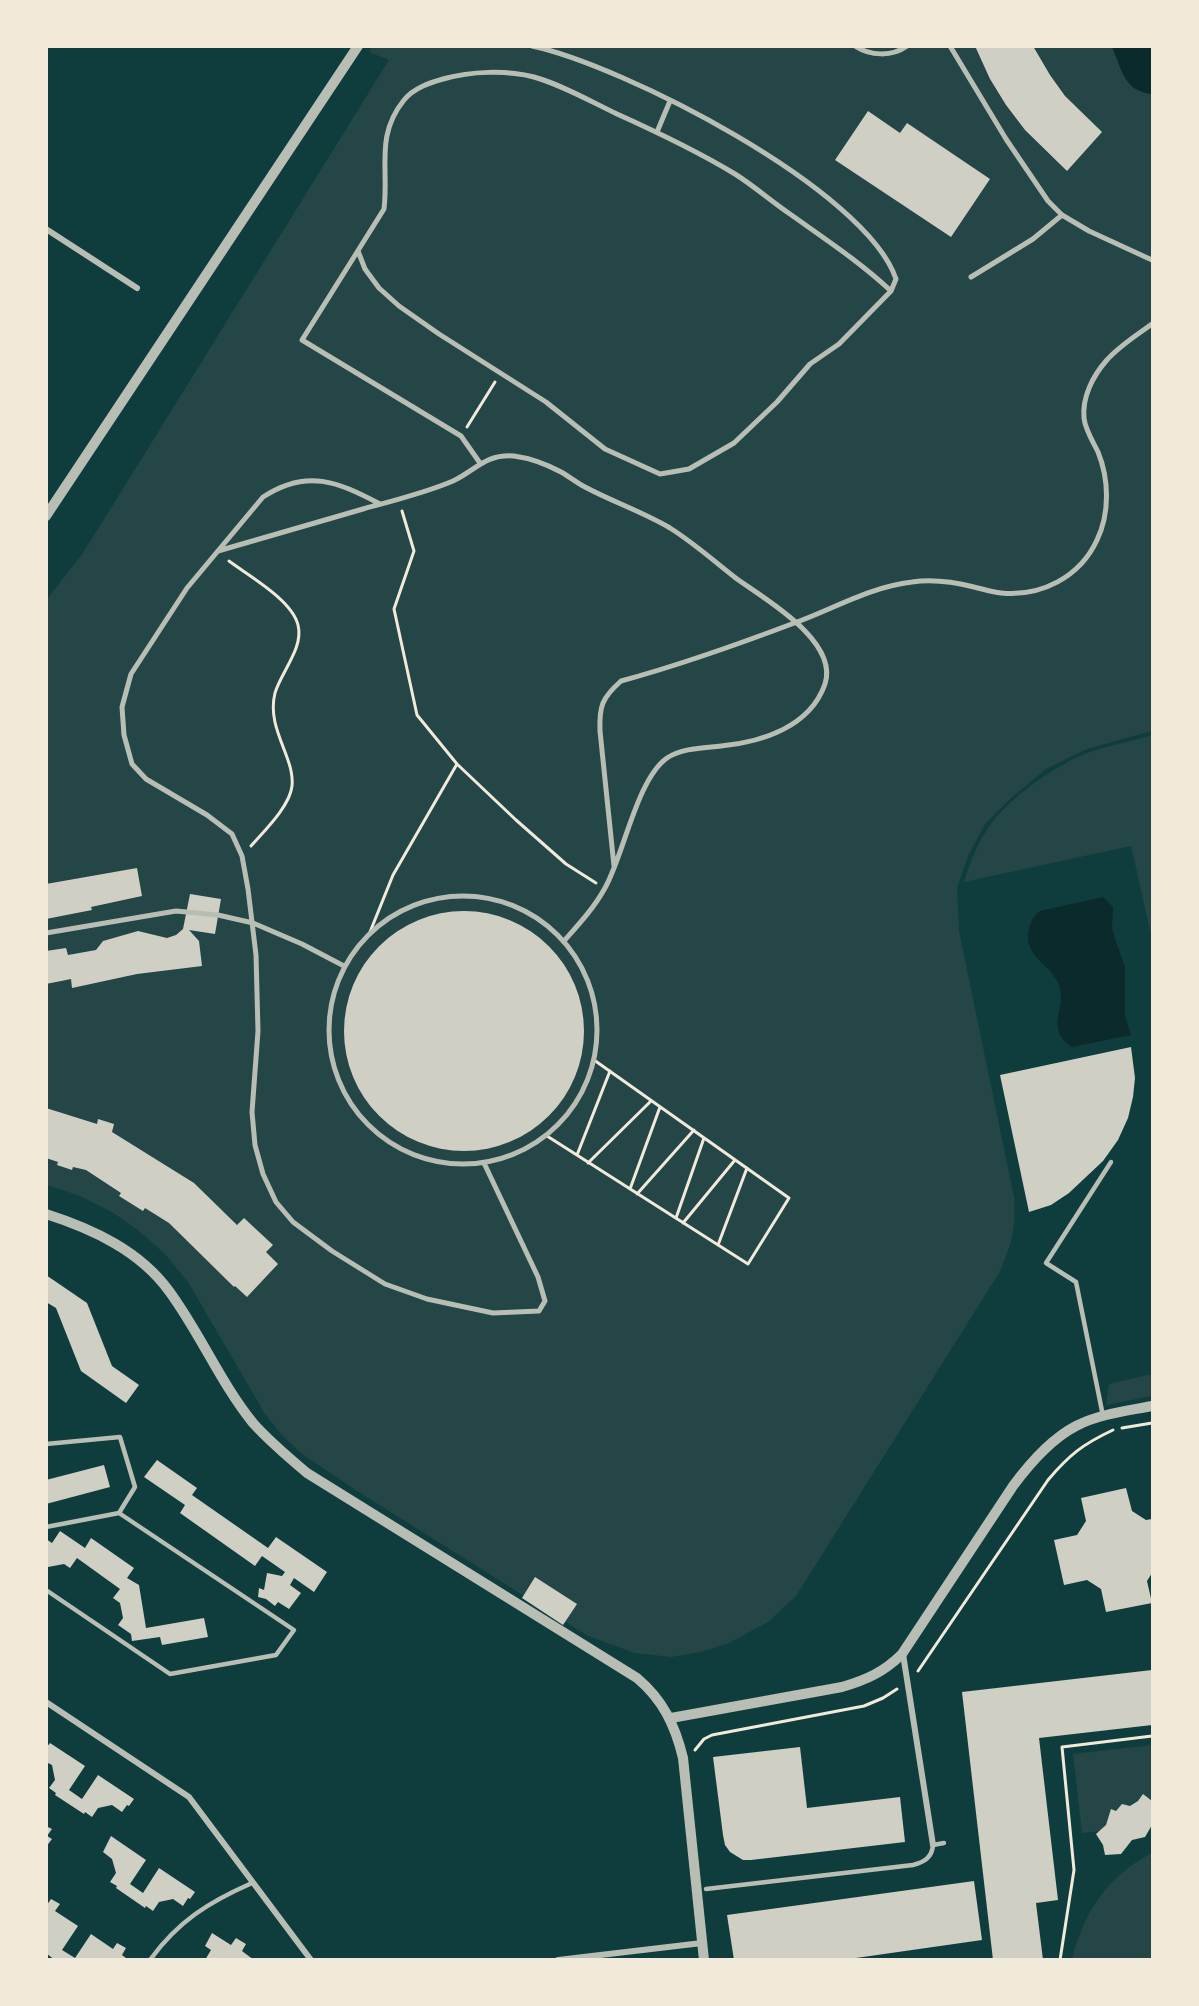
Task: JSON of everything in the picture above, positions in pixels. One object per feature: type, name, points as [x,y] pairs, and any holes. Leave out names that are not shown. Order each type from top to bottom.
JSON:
[{"type":"street","points":[[46,516],[358,46]]},
{"type":"street","points":[[358,251],[365,269],[379,288],[399,306],[546,402],[604,450],[660,474],[689,469],[734,443],[777,402],[810,364],[839,344],[891,291],[896,279],[892,267],[867,233],[813,186],[762,153],[640,85],[584,62],[532,46]]},
{"type":"street","points":[[855,46],[873,53],[887,54],[907,46]]},
{"type":"street","points":[[950,46],[1006,139],[1048,201],[1062,215],[1089,231],[1152,261]]},
{"type":"street","points":[[480,463],[461,436],[302,340],[384,209],[386,195],[383,156],[386,136],[394,114],[405,98],[424,84],[453,76],[510,73],[535,78],[574,93],[687,146],[736,175],[840,248],[891,291]]},
{"type":"street","points":[[657,132],[670,100]]},
{"type":"street","points":[[971,277],[1033,239],[1062,215]]},
{"type":"street","points":[[46,229],[137,288]]},
{"type":"street","points":[[614,868],[599,712],[606,694],[621,681],[797,622],[871,591],[892,585],[935,581],[957,583],[998,593],[1018,594],[1038,590],[1074,571],[1088,556],[1098,538],[1106,503],[1104,471],[1084,420],[1085,398],[1095,376],[1107,360],[1152,324]]},
{"type":"street","points":[[216,552],[398,499],[454,480],[480,463],[499,457],[515,456],[560,471],[582,486],[635,509],[673,530],[740,581],[771,600],[797,622],[817,646],[826,664],[826,680],[820,695],[804,715],[772,736],[746,744],[689,750],[673,754],[663,761],[645,787],[605,888],[588,914],[564,941]]},
{"type":"street","points":[[380,504],[346,487],[324,481],[309,480],[278,487],[263,497],[187,588],[132,674],[122,707],[124,735],[132,764],[146,780],[207,815],[232,834],[242,856],[256,955],[258,1031],[252,1112],[255,1145],[263,1174],[276,1202],[293,1222],[332,1251],[385,1284],[427,1299],[493,1313],[539,1311],[546,1301],[538,1277],[484,1163]]},
{"type":"street","points":[[447,896],[458,896],[490,898],[530,914],[564,941],[586,975],[597,1015],[594,1060],[586,1086],[575,1104],[547,1136],[517,1153],[484,1163],[447,1163],[411,1153],[379,1134],[354,1107],[336,1074],[329,1038],[332,1001],[344,966],[370,932],[405,908],[447,896]]},
{"type":"street","points":[[46,933],[176,911],[218,915],[253,923],[302,944],[344,966]]},
{"type":"street","points":[[46,1214],[81,1225],[116,1244],[146,1265],[168,1289],[253,1422],[278,1449],[307,1473],[637,1678],[659,1699],[671,1718],[683,1758],[704,1959]]},
{"type":"street","points":[[671,1718],[842,1687],[865,1681],[879,1674],[902,1654],[1029,1464],[1076,1426],[1103,1416],[1152,1406]]},
{"type":"street","points":[[902,1654],[933,1845]]},
{"type":"street","points":[[46,1702],[189,1797],[311,1959]]},
{"type":"street","points":[[558,1959],[702,1943]]},
{"type":"lane","points":[[1103,1416],[1076,1282],[1046,1263],[1111,1162]]},
{"type":"lane","points":[[46,1444],[120,1437],[135,1487],[119,1513]]},
{"type":"lane","points":[[46,1527],[119,1513],[294,1630],[276,1655],[170,1674],[46,1590]]},
{"type":"lane","points":[[706,1889],[913,1865],[928,1858],[933,1845],[944,1843]]},
{"type":"lane","points":[[150,1959],[163,1942],[189,1917],[219,1897],[252,1883]]},
{"type":"path","points":[[461,436],[501,373]]},
{"type":"path","points":[[398,499],[414,552],[394,609],[417,715],[457,764],[516,820],[566,864],[605,888]]},
{"type":"path","points":[[216,552],[289,606],[298,625],[298,639],[275,694],[274,723],[290,771],[292,787],[278,815],[242,856]]},
{"type":"path","points":[[370,932],[393,875],[457,764]]},
{"type":"path","points":[[547,1136],[748,1264],[789,1198],[594,1060]]},
{"type":"path","points":[[577,1155],[610,1071]]},
{"type":"path","points":[[588,1163],[651,1101]]},
{"type":"path","points":[[630,1189],[660,1107]]},
{"type":"path","points":[[637,1194],[694,1130]]},
{"type":"path","points":[[676,1218],[704,1138]]},
{"type":"path","points":[[683,1223],[735,1160]]},
{"type":"path","points":[[718,1245],[747,1168]]},
{"type":"path","points":[[1060,1959],[1074,1870],[1062,1747],[1152,1736]]},
{"type":"shaded area","points":[[372,47],[1152,47],[1152,731],[1087,749],[1046,769],[1011,798],[985,824],[968,856],[957,888],[959,931],[1014,1197],[1014,1227],[1010,1245],[999,1273],[796,1596],[768,1622],[729,1643],[701,1652],[671,1657],[635,1653],[588,1636],[302,1454],[265,1414],[188,1282],[165,1254],[138,1230],[112,1212],[80,1196],[47,1185],[47,599],[83,553],[389,60],[369,52]]},
{"type":"shaded area","points":[[1112,47],[1152,47],[1152,94],[1135,89],[1130,84],[1125,78]]},
{"type":"shaded area","points":[[1152,735],[1152,939],[1131,846],[964,882],[984,834],[1007,805],[1034,783],[1077,757]]},
{"type":"shaded area","points":[[1103,897],[1113,907],[1112,928],[1125,967],[1125,1016],[1131,1035],[1072,1047],[1059,1034],[1060,989],[1053,975],[1032,950],[1029,943],[1029,927],[1033,918],[1040,911]]},
{"type":"shaded area","points":[[1152,1374],[1152,1396],[1106,1405],[1109,1384]]},
{"type":"shaded area","points":[[1152,1745],[1152,1826],[1082,1833],[1073,1754]]},
{"type":"shaded area","points":[[1152,1853],[1152,1959],[1072,1959],[1083,1926],[1100,1897],[1122,1873]]},
{"type":"building","points":[[975,46],[1033,46],[1065,96],[1102,132],[1067,171],[1025,130],[1006,105],[990,79]]},
{"type":"building","points":[[868,111],[900,133],[907,123],[990,179],[951,237],[835,160]]},
{"type":"building","points":[[137,868],[142,896],[91,907],[92,910],[46,919],[46,884]]},
{"type":"building","points":[[190,894],[221,899],[215,934],[189,930],[199,941],[202,966],[137,974],[72,988],[71,979],[46,984],[46,951],[66,948],[68,955],[96,950],[103,941],[138,931],[167,938],[176,935],[183,929]]},
{"type":"building","points":[[464,911],[487,914],[510,921],[549,946],[574,985],[581,1008],[584,1031],[581,1054],[574,1077],[549,1116],[510,1141],[487,1148],[464,1151],[441,1148],[418,1141],[379,1116],[354,1077],[347,1054],[344,1031],[347,1008],[354,985],[379,946],[418,921],[441,914]]},
{"type":"building","points":[[1131,1047],[1135,1078],[1133,1097],[1128,1118],[1118,1140],[1103,1161],[1069,1193],[1051,1205],[1029,1212],[1000,1075]]},
{"type":"building","points":[[46,1108],[97,1124],[98,1119],[114,1124],[112,1132],[194,1183],[237,1225],[244,1218],[273,1245],[266,1252],[278,1264],[247,1297],[169,1223],[119,1196],[121,1193],[86,1170],[73,1167],[72,1170],[46,1158]]},
{"type":"building","points":[[46,1275],[87,1303],[112,1366],[139,1385],[126,1403],[81,1371],[56,1308],[46,1302]]},
{"type":"building","points":[[157,1460],[197,1488],[192,1495],[268,1548],[276,1537],[327,1572],[314,1592],[294,1578],[290,1585],[301,1593],[289,1609],[278,1602],[275,1606],[266,1599],[258,1597],[259,1588],[264,1590],[267,1573],[282,1576],[285,1572],[262,1556],[255,1566],[180,1513],[185,1505],[144,1477]]},
{"type":"building","points":[[104,1465],[110,1487],[46,1504],[46,1480]]},
{"type":"building","points":[[1126,1488],[1132,1511],[1146,1520],[1152,1519],[1152,1573],[1147,1581],[1152,1603],[1106,1612],[1101,1589],[1087,1580],[1064,1585],[1054,1540],[1077,1535],[1086,1521],[1081,1498]]},
{"type":"building","points":[[60,1531],[85,1548],[91,1538],[134,1568],[127,1578],[139,1585],[146,1628],[204,1618],[208,1637],[162,1645],[160,1637],[132,1641],[131,1634],[118,1625],[123,1618],[120,1603],[113,1598],[120,1589],[77,1558],[70,1568],[64,1564],[46,1569],[46,1539],[52,1543]]},
{"type":"building","points":[[535,1577],[577,1604],[563,1625],[522,1598]]},
{"type":"building","points":[[1152,1670],[1152,1725],[1039,1738],[1058,1900],[1036,1903],[1043,1960],[993,1960],[962,1692]]},
{"type":"building","points":[[50,1743],[85,1766],[69,1790],[82,1799],[98,1775],[134,1799],[129,1806],[127,1805],[122,1812],[112,1805],[98,1808],[92,1817],[55,1795],[56,1793],[49,1788],[55,1780],[52,1765],[46,1762],[46,1748]]},
{"type":"building","points":[[800,1747],[807,1808],[900,1797],[905,1842],[751,1860],[743,1860],[730,1852],[725,1845],[723,1835],[713,1757]]},
{"type":"building","points":[[1143,1794],[1152,1801],[1152,1825],[1145,1837],[1132,1840],[1121,1854],[1105,1855],[1103,1845],[1096,1834],[1106,1825],[1111,1809],[1116,1811],[1122,1804],[1130,1806]]},
{"type":"building","points":[[46,1826],[52,1829],[47,1836],[52,1839],[46,1847]]},
{"type":"building","points":[[111,1836],[146,1860],[130,1884],[143,1893],[159,1868],[195,1892],[190,1899],[188,1898],[183,1906],[173,1899],[159,1902],[153,1911],[116,1888],[117,1886],[110,1882],[116,1873],[112,1859],[103,1852]]},
{"type":"building","points":[[974,1881],[982,1940],[842,1960],[734,1960],[727,1915]]},
{"type":"building","points":[[51,1899],[60,1904],[55,1911],[78,1926],[62,1950],[75,1958],[91,1934],[113,1949],[117,1943],[126,1948],[122,1955],[126,1958],[125,1960],[55,1960],[47,1954],[46,1906]]},
{"type":"building","points":[[212,1933],[231,1945],[236,1938],[246,1944],[242,1951],[254,1960],[205,1960],[211,1950],[205,1946]]}]
